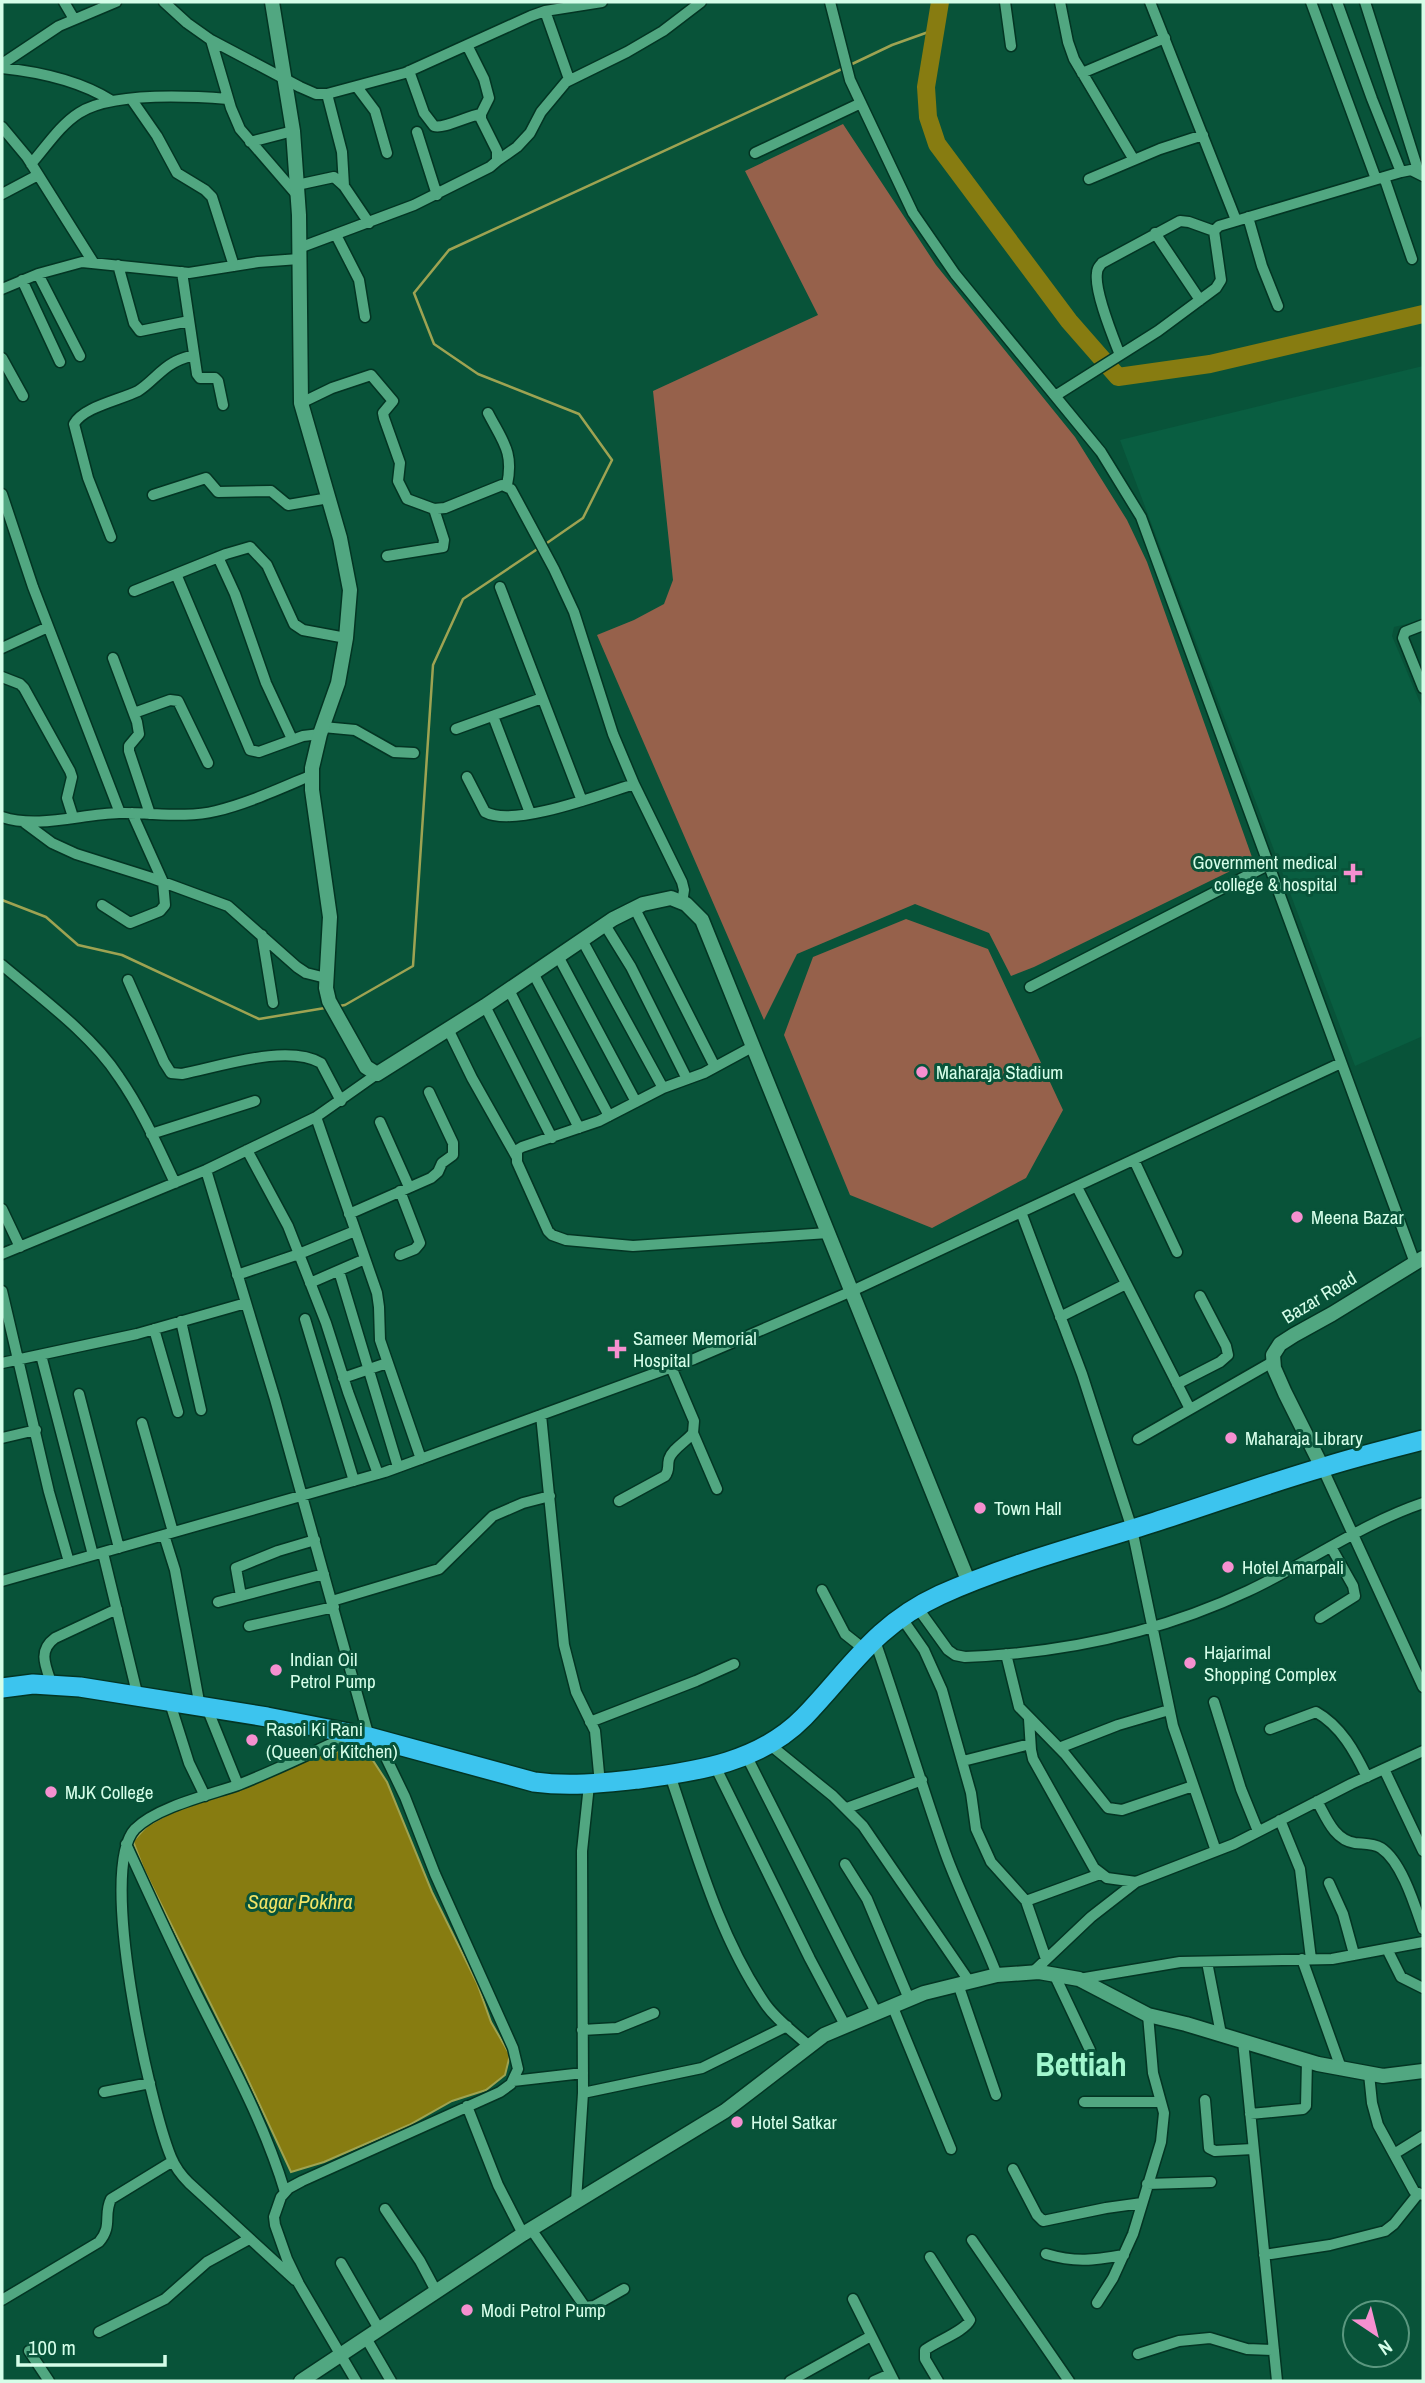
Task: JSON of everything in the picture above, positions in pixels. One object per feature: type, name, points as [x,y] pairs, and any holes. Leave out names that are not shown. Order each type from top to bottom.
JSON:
[{"type":"highway","points":[[2,1688],[33,1684],[52,1685],[267,1717],[367,1737],[534,1782],[556,1785],[595,1784],[670,1775],[715,1766],[769,1744],[802,1719],[869,1643],[909,1612],[969,1583],[1322,1467],[1423,1440]]},
{"type":"street","points":[[64,2],[74,19]]},
{"type":"street","points":[[2,66],[59,26],[116,2]]},
{"type":"street","points":[[164,2],[211,40],[316,94],[357,87],[409,71],[559,5],[602,2]]},
{"type":"street","points":[[272,2],[293,131],[302,404],[340,538],[350,590],[346,638],[338,683],[321,731],[312,775],[330,917],[326,978],[332,1007],[366,1068],[377,1074]]},
{"type":"street","points":[[2,289],[38,274],[82,262],[182,272],[299,254],[335,235],[437,195],[497,161],[517,147],[530,133],[549,100],[569,79],[663,32],[701,2]]},
{"type":"street","points":[[830,2],[850,80],[913,213],[955,274],[1101,452],[1141,517],[1340,1063],[1421,1261]]},
{"type":"street","points":[[1005,2],[1011,46]]},
{"type":"street","points":[[1060,2],[1069,49],[1134,160]]},
{"type":"street","points":[[1150,2],[1203,135],[1278,306]]},
{"type":"street","points":[[1311,2],[1412,260]]},
{"type":"street","points":[[1338,2],[1401,172]]},
{"type":"street","points":[[1365,2],[1421,175]]},
{"type":"street","points":[[545,11],[569,79]]},
{"type":"street","points":[[1082,73],[1165,38]]},
{"type":"street","points":[[211,40],[235,120],[250,142],[297,190]]},
{"type":"street","points":[[467,46],[484,79],[489,98],[481,114],[497,151],[497,161]]},
{"type":"street","points":[[2,66],[62,79],[98,92],[112,101]]},
{"type":"street","points":[[409,71],[424,113],[433,126],[441,127],[481,114]]},
{"type":"street","points":[[357,87],[375,111],[387,153]]},
{"type":"street","points":[[327,94],[342,152],[344,186]]},
{"type":"street","points":[[31,164],[76,115],[89,107],[112,101],[187,96],[228,99]]},
{"type":"street","points":[[132,100],[157,136],[177,173],[212,197],[234,266]]},
{"type":"street","points":[[755,153],[861,103]]},
{"type":"street","points":[[2,127],[31,164],[93,262]]},
{"type":"street","points":[[250,142],[293,131]]},
{"type":"street","points":[[417,132],[437,195]]},
{"type":"street","points":[[1089,178],[1203,135]]},
{"type":"street","points":[[1214,231],[1219,226],[1401,172],[1411,170],[1421,175]]},
{"type":"street","points":[[2,194],[38,175]]},
{"type":"street","points":[[297,190],[334,177],[344,186],[369,223]]},
{"type":"street","points":[[1117,357],[1098,281],[1098,269],[1102,263],[1180,221],[1214,231]]},
{"type":"street","points":[[1055,396],[1158,331],[1200,300],[1221,280],[1214,231]]},
{"type":"street","points":[[1155,233],[1200,300]]},
{"type":"street","points":[[335,235],[359,281],[365,317]]},
{"type":"street","points":[[118,265],[134,323],[140,331],[189,321]]},
{"type":"street","points":[[182,272],[200,378],[215,378],[218,381],[223,405]]},
{"type":"street","points":[[38,274],[80,356]]},
{"type":"street","points":[[22,280],[60,362]]},
{"type":"street","points":[[111,537],[88,478],[74,432],[75,420],[150,383],[173,362],[194,355]]},
{"type":"street","points":[[2,358],[23,396]]},
{"type":"street","points":[[302,404],[332,388],[371,375],[393,401],[383,413],[400,463],[398,481],[403,495],[413,503],[434,509],[445,508],[507,485]]},
{"type":"street","points":[[488,412],[509,455],[507,485]]},
{"type":"street","points":[[153,495],[206,478],[218,492],[271,491],[288,505],[329,498]]},
{"type":"street","points":[[507,485],[539,540],[574,612],[609,724],[634,785],[682,882],[682,903]]},
{"type":"street","points":[[2,494],[48,627],[120,813]]},
{"type":"street","points":[[387,556],[443,547],[444,540],[434,509]]},
{"type":"street","points":[[2,537],[14,531]]},
{"type":"street","points":[[134,591],[250,547],[267,565],[294,624],[303,630],[346,638]]},
{"type":"street","points":[[218,557],[235,594],[266,683],[292,739]]},
{"type":"street","points":[[176,574],[250,750],[259,752],[321,731],[355,730],[394,752],[414,753]]},
{"type":"street","points":[[500,587],[582,801]]},
{"type":"street","points":[[1423,625],[1405,632],[1403,638],[1423,688]]},
{"type":"street","points":[[2,648],[48,627]]},
{"type":"street","points":[[113,658],[139,734],[129,746],[129,751],[150,814]]},
{"type":"street","points":[[2,677],[24,688],[70,771],[72,777],[67,798],[73,817]]},
{"type":"street","points":[[456,729],[542,698]]},
{"type":"street","points":[[134,713],[170,699],[178,701],[208,763]]},
{"type":"street","points":[[493,716],[530,813]]},
{"type":"street","points":[[2,817],[25,822],[120,813],[194,815],[238,805],[312,775]]},
{"type":"street","points":[[467,777],[485,812],[498,816],[530,813],[634,785]]},
{"type":"street","points":[[102,905],[124,921],[135,922],[163,908],[166,898],[163,882],[132,813]]},
{"type":"street","points":[[25,822],[52,843],[76,854],[228,906],[297,967],[326,978]]},
{"type":"street","points":[[1030,987],[1268,865]]},
{"type":"street","points":[[2,1254],[206,1170],[316,1117],[605,925],[635,909],[671,898],[682,903],[702,920],[969,1583]]},
{"type":"street","points":[[635,909],[715,1067]]},
{"type":"street","points":[[605,925],[631,967],[687,1079]]},
{"type":"street","points":[[262,936],[273,1003]]},
{"type":"street","points":[[582,940],[663,1088]]},
{"type":"street","points":[[558,956],[636,1102]]},
{"type":"street","points":[[2,965],[55,1009],[109,1063],[125,1086],[175,1183]]},
{"type":"street","points":[[533,973],[609,1116]]},
{"type":"street","points":[[128,980],[171,1073],[198,1071],[256,1058],[302,1057],[321,1063],[341,1101]]},
{"type":"street","points":[[509,990],[579,1128]]},
{"type":"street","points":[[485,1006],[552,1138]]},
{"type":"street","points":[[449,1029],[478,1090],[516,1156],[552,1235],[566,1240],[633,1246],[828,1233]]},
{"type":"street","points":[[516,1156],[522,1147],[609,1116],[752,1047]]},
{"type":"street","points":[[2,1581],[378,1474],[742,1340],[1340,1063]]},
{"type":"street","points":[[349,1214],[436,1175],[442,1163],[453,1155],[455,1150],[429,1092]]},
{"type":"street","points":[[151,1134],[255,1101]]},
{"type":"street","points":[[316,1117],[378,1299],[380,1340],[421,1459]]},
{"type":"street","points":[[380,1122],[420,1243],[415,1249],[400,1255]]},
{"type":"street","points":[[247,1150],[288,1226],[326,1323],[378,1474]]},
{"type":"street","points":[[1134,1160],[1177,1252]]},
{"type":"street","points":[[206,1170],[303,1496],[367,1737],[405,1797],[435,1874],[513,2048],[519,2069],[513,2081],[500,2092],[302,2181],[285,2192],[276,2209],[275,2225],[287,2259],[356,2381]]},
{"type":"street","points":[[1077,1186],[1190,1409]]},
{"type":"street","points":[[2,1209],[20,1247]]},
{"type":"street","points":[[1021,1212],[1082,1374],[1132,1529],[1154,1626],[1169,1710],[1216,1851]]},
{"type":"street","points":[[237,1275],[355,1231]]},
{"type":"street","points":[[310,1283],[365,1259]]},
{"type":"street","name":"Bazar Road","points":[[1274,1361],[1273,1355],[1280,1344],[1421,1261]]},
{"type":"street","points":[[339,1271],[398,1467]]},
{"type":"street","points":[[1060,1317],[1126,1284]]},
{"type":"street","points":[[2,1291],[69,1562]]},
{"type":"street","points":[[1177,1384],[1220,1362],[1228,1355],[1200,1296]]},
{"type":"street","points":[[2,1363],[154,1329],[246,1303]]},
{"type":"street","points":[[305,1320],[354,1481]]},
{"type":"street","points":[[181,1321],[201,1410]]},
{"type":"street","points":[[154,1329],[178,1412]]},
{"type":"street","points":[[41,1354],[98,1554],[117,1609],[138,1698]]},
{"type":"street","points":[[1138,1439],[1274,1361],[1285,1393],[1423,1687]]},
{"type":"street","points":[[343,1378],[387,1363]]},
{"type":"street","points":[[671,1367],[694,1421],[694,1433],[717,1489]]},
{"type":"street","points":[[79,1394],[119,1548]]},
{"type":"street","points":[[541,1415],[564,1645],[576,1692],[597,1738],[595,1784],[582,1851],[583,2093],[576,2201]]},
{"type":"street","points":[[142,1423],[169,1534],[203,1708],[238,1784]]},
{"type":"street","points":[[2,1438],[36,1430]]},
{"type":"street","points":[[619,1501],[665,1476],[672,1454],[694,1433]]},
{"type":"street","points":[[249,1626],[333,1604],[439,1569],[446,1565],[457,1548],[493,1516],[523,1503],[550,1496]]},
{"type":"street","points":[[909,1612],[955,1655],[965,1657],[1076,1646],[1118,1638],[1247,1592],[1394,1513],[1423,1503]]},
{"type":"street","points":[[241,1596],[236,1568],[315,1540]]},
{"type":"street","points":[[1321,1618],[1355,1596],[1331,1547]]},
{"type":"street","points":[[218,1602],[324,1574]]},
{"type":"street","points":[[822,1590],[845,1634],[869,1643],[922,1780],[944,1851],[997,1975]]},
{"type":"street","points":[[52,1685],[43,1656],[46,1645],[55,1638],[117,1609]]},
{"type":"street","points":[[909,1612],[933,1667],[963,1761],[976,1829],[990,1862],[1026,1901],[1046,1959]]},
{"type":"street","points":[[1006,1654],[1016,1700],[1030,1719],[1059,1748],[1103,1804],[1115,1810],[1193,1786]]},
{"type":"street","points":[[590,1722],[734,1664]]},
{"type":"street","points":[[1214,1702],[1241,1789],[1258,1831]]},
{"type":"street","points":[[170,1703],[189,1763],[205,1796]]},
{"type":"street","points":[[1059,1748],[1118,1725],[1169,1710]]},
{"type":"street","points":[[1270,1729],[1316,1712],[1332,1724],[1351,1745],[1367,1777]]},
{"type":"street","points":[[1030,1719],[1033,1759],[1094,1868],[1107,1878],[1136,1882]]},
{"type":"street","points":[[299,2284],[189,2183],[173,2161],[137,2027],[125,1947],[122,1880],[126,1844],[130,1835],[143,1823],[183,1803],[367,1737]]},
{"type":"street","points":[[769,1744],[847,1808],[863,1826],[964,1983],[996,2095]]},
{"type":"street","points":[[963,1761],[1030,1744]]},
{"type":"street","points":[[1033,1972],[1091,1917],[1136,1882],[1216,1851],[1423,1751]]},
{"type":"street","points":[[747,1755],[876,2012]]},
{"type":"street","points":[[715,1766],[845,2025]]},
{"type":"street","points":[[1384,1769],[1423,1851]]},
{"type":"street","points":[[670,1775],[729,1937],[764,2003],[809,2046]]},
{"type":"street","points":[[847,1808],[922,1780]]},
{"type":"street","points":[[1317,1801],[1337,1835],[1352,1842],[1373,1844],[1387,1853],[1408,1889],[1423,1929]]},
{"type":"street","points":[[1280,1820],[1300,1869],[1307,1959],[1340,2068]]},
{"type":"street","points":[[126,1844],[269,2143],[285,2192]]},
{"type":"street","points":[[845,1864],[867,1899],[909,1998]]},
{"type":"street","points":[[1026,1901],[1100,1874]]},
{"type":"street","points":[[1329,1883],[1343,1914],[1354,1954]]},
{"type":"street","points":[[1079,1979],[1180,1962],[1332,1959],[1423,1942]]},
{"type":"street","points":[[1387,1949],[1398,1974],[1423,1988]]},
{"type":"street","points":[[1207,1962],[1221,2034]]},
{"type":"street","points":[[301,2381],[527,2231],[725,2111],[824,2035],[909,1998],[997,1975],[1033,1972],[1054,1974],[1079,1979],[1148,2015],[1307,2060],[1369,2074],[1403,2075],[1423,2071]]},
{"type":"street","points":[[1054,1974],[1090,2050]]},
{"type":"street","points":[[892,2005],[951,2149]]},
{"type":"street","points":[[582,2030],[617,2028],[654,2013]]},
{"type":"street","points":[[1097,2303],[1124,2255],[1161,2142],[1164,2113],[1153,2073],[1148,2015]]},
{"type":"street","points":[[583,2093],[702,2068],[787,2026]]},
{"type":"street","points":[[1243,2041],[1278,2381]]},
{"type":"street","points":[[1250,2115],[1303,2109],[1306,2106],[1307,2060]]},
{"type":"street","points":[[513,2081],[583,2073]]},
{"type":"street","points":[[1264,2255],[1330,2245],[1385,2231],[1421,2195],[1414,2191],[1375,2114],[1369,2074]]},
{"type":"street","points":[[104,2092],[150,2083]]},
{"type":"street","points":[[1205,2100],[1209,2148],[1215,2151],[1253,2149]]},
{"type":"street","points":[[1083,2102],[1161,2102]]},
{"type":"street","points":[[467,2106],[498,2185],[527,2231],[585,2307],[594,2306],[624,2289]]},
{"type":"street","points":[[1394,2154],[1423,2136]]},
{"type":"street","points":[[2,2300],[99,2242],[108,2228],[108,2205],[111,2200],[173,2161]]},
{"type":"street","points":[[1013,2169],[1037,2215],[1043,2221],[1142,2203]]},
{"type":"street","points":[[1147,2184],[1211,2182]]},
{"type":"street","points":[[385,2209],[420,2261],[436,2291]]},
{"type":"street","points":[[99,2332],[165,2299],[208,2262],[249,2239]]},
{"type":"street","points":[[972,2240],[1069,2381]]},
{"type":"street","points":[[1046,2254],[1086,2262],[1124,2255]]},
{"type":"street","points":[[930,2257],[970,2320],[966,2327],[938,2340],[925,2350],[925,2359],[938,2381]]},
{"type":"street","points":[[341,2263],[379,2329]]},
{"type":"street","points":[[853,2299],[892,2377],[874,2381]]},
{"type":"street","points":[[790,2381],[871,2336]]},
{"type":"street","points":[[366,2338],[391,2381]]},
{"type":"street","points":[[1138,2354],[1179,2341],[1210,2338],[1247,2349],[1274,2350]]},
{"type":"street","points":[[29,2351],[49,2381]]},
{"type":"shaded area","points":[[843,124],[936,265],[1075,437],[1127,520],[1147,562],[1253,860],[1011,976],[989,933],[915,904],[797,954],[764,1020],[597,635],[664,604],[673,580],[653,391],[818,315],[745,171]]},
{"type":"shaded area","name":"Government medical college & hospital","points":[[1423,366],[1423,620],[1394,627],[1392,636],[1423,710],[1423,1036],[1355,1066],[1120,440]]},
{"type":"shaded area","name":"Maharaja Stadium","points":[[906,919],[988,949],[1063,1110],[1026,1178],[932,1228],[850,1195],[784,1035],[813,957]]},
{"type":"water","name":"Sagar Pokhra","points":[[343,1751],[370,1756],[387,1782],[432,1892],[477,1983],[491,2022],[510,2055],[505,2075],[486,2090],[452,2101],[409,2125],[324,2162],[291,2172],[144,1870],[133,1841],[147,1826],[181,1807],[324,1752]]},
{"type":"waterway","points":[[940,2],[926,87],[928,117],[937,144],[1069,321],[1118,377],[1210,364],[1423,314]]},
{"type":"waterway","points":[[850,65],[892,45],[934,30]]},
{"type":"waterway","points":[[544,545],[583,518],[612,460],[579,414],[478,374],[434,344],[414,293],[449,250],[844,68]]},
{"type":"waterway","points":[[339,1006],[413,966],[433,665],[463,599],[539,548]]},
{"type":"waterway","points":[[2,900],[46,917],[78,945],[122,955],[259,1019],[325,1008]]},
{"type":"place","name":"Government medical college & hospital","points":[[1353,873]]},
{"type":"place","name":"Maharaja Stadium","points":[[922,1072]]},
{"type":"place","name":"Meena Bazar","points":[[1297,1217]]},
{"type":"place","name":"Sameer Memorial Hospital","points":[[617,1349]]},
{"type":"place","name":"Maharaja Library","points":[[1231,1438]]},
{"type":"place","name":"Town Hall","points":[[980,1508]]},
{"type":"place","name":"Hotel Amarpali","points":[[1228,1567]]},
{"type":"place","name":"Hajarimal Shopping Complex","points":[[1190,1663]]},
{"type":"place","name":"Indian Oil Petrol Pump","points":[[276,1670]]},
{"type":"place","name":"Rasoi Ki Rani (Queen of Kitchen)","points":[[252,1740]]},
{"type":"place","name":"MJK College","points":[[51,1792]]},
{"type":"place","name":"Hotel Satkar","points":[[737,2122]]},
{"type":"place","name":"Modi Petrol Pump","points":[[467,2310]]},
{"type":"district","name":"Bettiah","points":[[1081,2064]]}]
